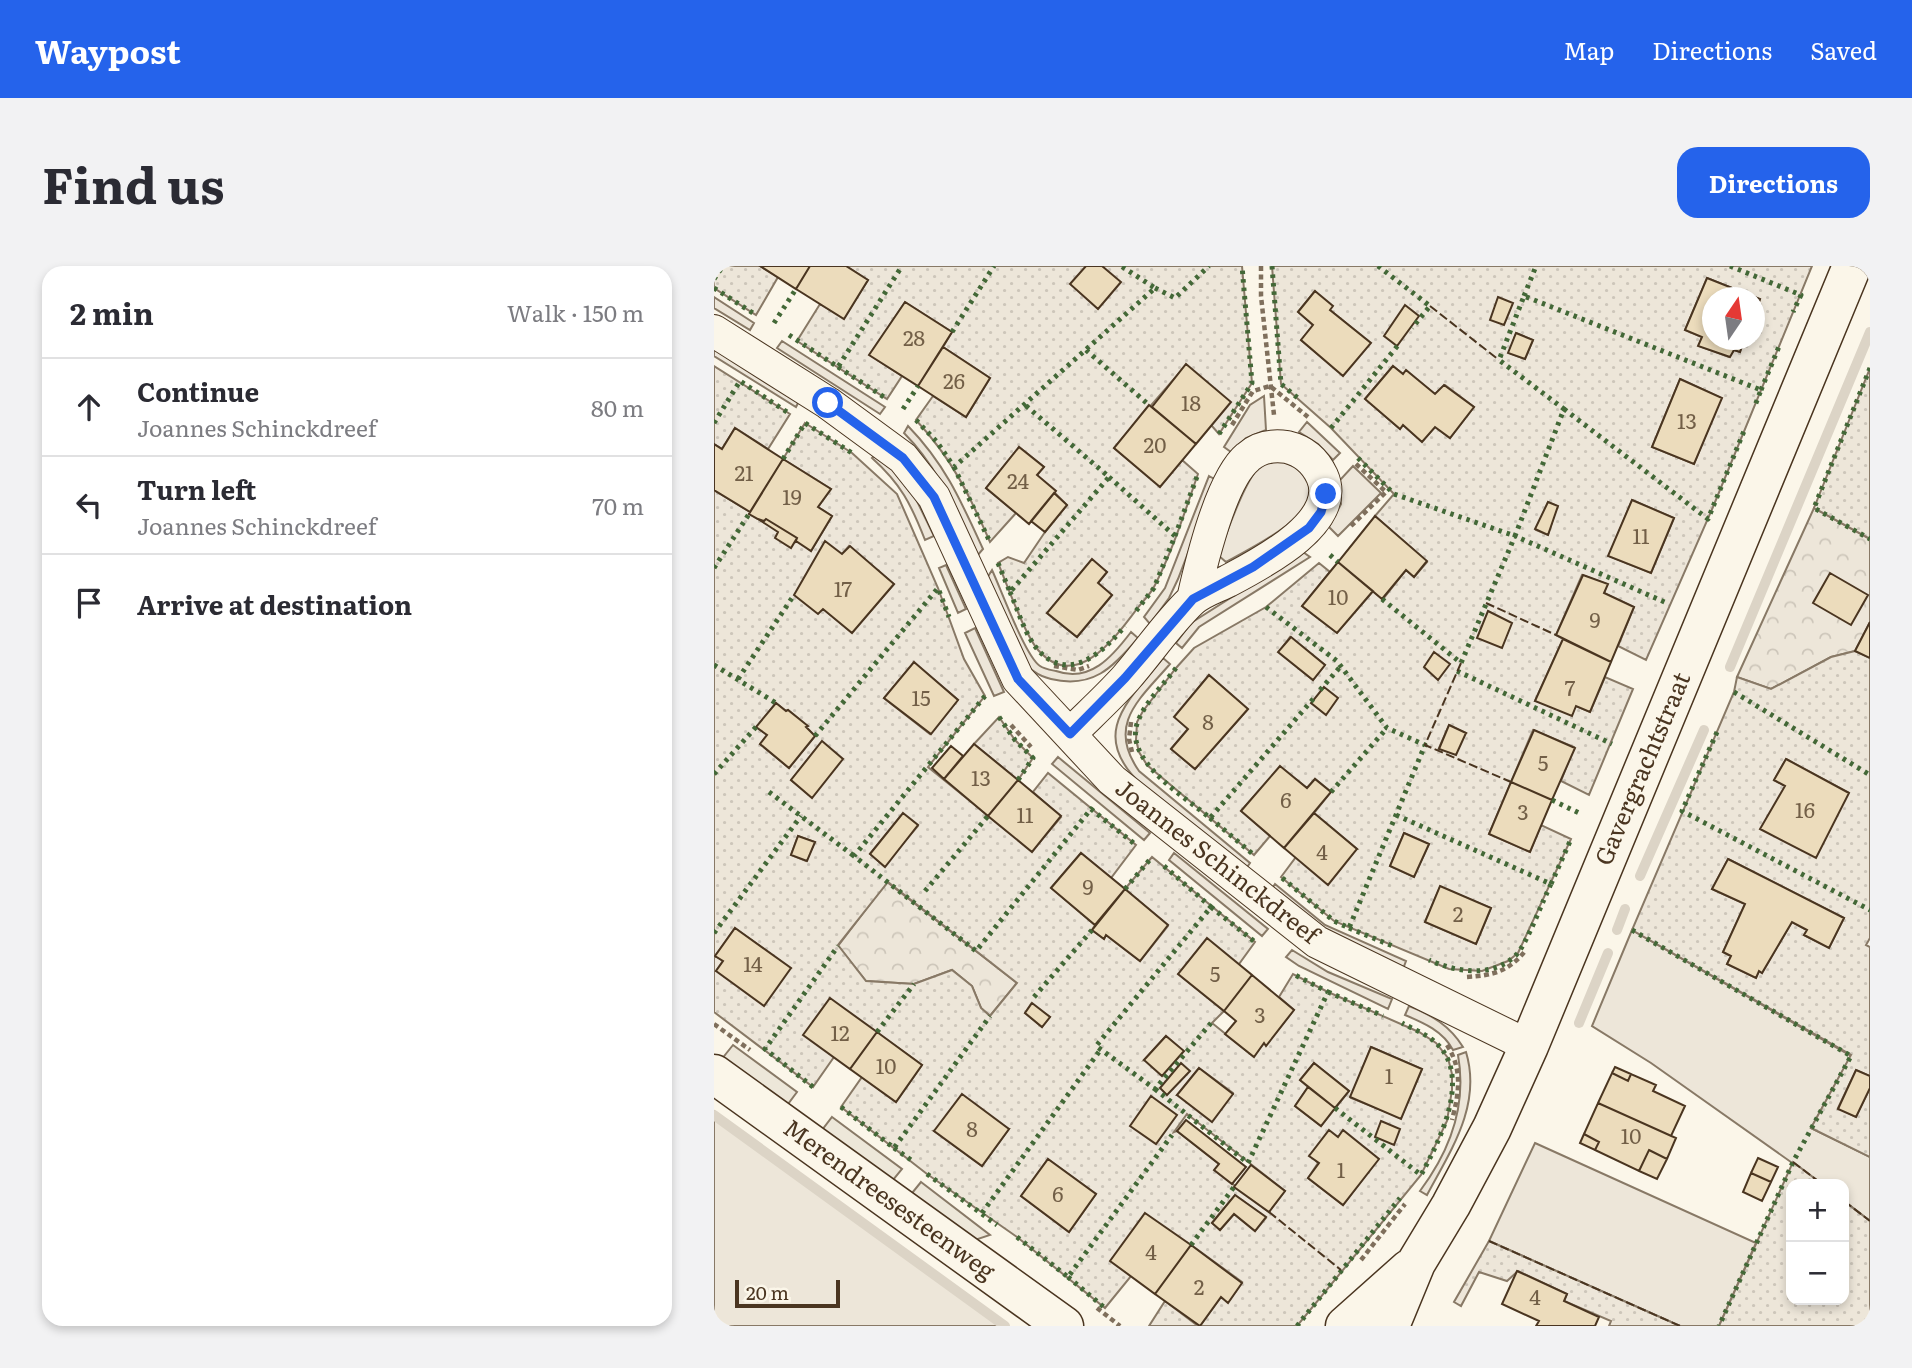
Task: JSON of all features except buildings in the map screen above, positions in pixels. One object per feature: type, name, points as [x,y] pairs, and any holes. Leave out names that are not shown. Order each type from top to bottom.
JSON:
[{"type":"street","name":"Gavergrachtstraat","points":[[1390,1326],[1416,1264],[1492,1128],[1529,1046],[1852,266]]},
{"type":"street","name":"Joannes Schinckdreef","points":[[714,331],[828,403],[903,458],[934,497],[1018,679],[1112,780],[1317,942],[1529,1046]]},
{"type":"street","points":[[1070,734],[1125,678],[1193,599],[1273,555],[1309,528],[1321,512],[1326,494],[1324,480],[1315,463],[1298,449],[1278,445],[1260,449],[1246,457],[1235,473],[1223,500],[1202,562],[1193,599]]},
{"type":"street","name":"Merendreesesteenweg","points":[[714,1074],[1064,1326]]},
{"type":"street","name":"Gavergrachtstraat","points":[[1345,1326],[1416,1264]]},
{"type":"path","points":[[1261,266],[1261,296],[1278,445]]},
{"type":"path","points":[[1270,386],[1312,421]]},
{"type":"path","points":[[1226,434],[1253,391],[1270,386]]},
{"type":"path","points":[[1342,534],[1386,492],[1349,456]]},
{"type":"path","points":[[1052,665],[1078,670],[1094,665]]},
{"type":"path","points":[[1132,721],[1129,739],[1137,759]]},
{"type":"path","points":[[1458,975],[1468,977],[1493,974],[1514,965],[1527,950]]},
{"type":"green space","points":[[714,266],[760,266],[778,277],[756,315],[714,288]]},
{"type":"green space","points":[[846,266],[1242,266],[1252,383],[1219,434],[1211,425],[1186,365],[1114,448],[1160,486],[1182,460],[1198,474],[1173,544],[1153,588],[1117,634],[1094,656],[1067,666],[1053,662],[1039,651],[1022,622],[998,563],[1008,557],[1024,563],[1067,505],[1037,475],[1044,467],[1019,447],[986,488],[1016,513],[990,542],[959,478],[929,434],[916,420],[933,396],[966,417],[990,378],[943,347],[952,332],[905,302],[870,355],[902,376],[887,399],[797,341],[820,304],[844,318],[868,280]],"holes":[[[1092,560],[1107,572],[1098,583],[1112,595],[1077,637],[1047,613]]]},
{"type":"green space","points":[[1272,266],[1812,266],[1713,507],[1646,660],[1618,646],[1634,607],[1604,593],[1607,584],[1582,575],[1556,635],[1563,639],[1535,701],[1576,706],[1590,712],[1605,677],[1633,689],[1589,795],[1561,781],[1574,747],[1533,730],[1489,834],[1530,852],[1541,825],[1571,839],[1518,953],[1508,961],[1482,971],[1449,969],[1334,921],[1281,877],[1296,857],[1357,849],[1314,813],[1331,792],[1315,779],[1307,788],[1280,767],[1241,811],[1270,836],[1254,855],[1147,765],[1139,752],[1136,740],[1137,722],[1194,648],[1266,607],[1319,563],[1330,572],[1302,606],[1337,633],[1373,591],[1383,599],[1406,570],[1414,577],[1427,562],[1375,516],[1394,494],[1331,428],[1281,384]],"holes":[[[1315,291],[1330,310],[1370,343],[1343,375],[1301,340],[1313,325],[1298,312]],[[1516,333],[1533,340],[1525,359],[1509,353]],[[1393,366],[1403,374],[1406,371],[1435,394],[1445,385],[1474,407],[1450,438],[1435,427],[1422,441],[1403,425],[1400,429],[1365,399]],[[1680,379],[1721,398],[1694,464],[1652,447]],[[1632,500],[1674,518],[1651,573],[1609,556]],[[1548,502],[1557,506],[1548,535],[1536,530]],[[1290,637],[1325,665],[1313,680],[1279,652]],[[1209,675],[1248,709],[1195,769],[1171,749],[1188,729],[1175,717]],[[1449,725],[1466,733],[1439,748]],[[1404,833],[1429,844],[1414,877],[1390,866]],[[1440,887],[1491,908],[1476,944],[1425,922]]]},
{"type":"green space","points":[[714,297],[754,323],[750,330],[714,308]]},
{"type":"green space","points":[[782,341],[885,407],[880,414],[777,348]]},
{"type":"green space","points":[[714,345],[800,399],[796,407],[714,356]]},
{"type":"green space","points":[[714,366],[790,414],[768,449],[735,428],[722,449],[714,444]]},
{"type":"green space","points":[[1870,368],[1870,539],[1814,508]]},
{"type":"green space","points":[[1264,396],[1266,430],[1246,438],[1231,452],[1224,447],[1250,405]]},
{"type":"green space","points":[[1307,422],[1340,453],[1333,460],[1318,444],[1299,432]]},
{"type":"green space","points":[[805,423],[852,453],[897,494],[938,588],[964,659],[985,696],[928,767],[1032,851],[1061,817],[1033,792],[1048,773],[1136,845],[1111,878],[1081,853],[1051,888],[1095,925],[1092,930],[1104,939],[1106,935],[1140,961],[1168,926],[1125,889],[1152,857],[1255,942],[1239,964],[1179,974],[1224,1011],[1212,1023],[1253,1056],[1264,1043],[1266,1045],[1294,1010],[1279,997],[1293,974],[1419,1032],[1436,1043],[1448,1058],[1452,1090],[1447,1121],[1421,1175],[1297,1326],[1200,1326],[1221,1297],[1228,1302],[1242,1282],[1191,1245],[1131,1276],[1105,1308],[1017,1237],[927,1174],[841,1107],[862,1077],[896,1102],[922,1065],[830,999],[834,1057],[813,1087],[714,1012],[714,490],[811,551],[832,516],[818,507],[831,489],[783,459]],"holes":[[[849,546],[894,584],[852,632],[823,609],[842,554]],[[914,663],[958,700],[930,734],[884,698]],[[776,703],[807,726],[815,736],[789,768],[760,744],[767,735],[757,727]],[[822,742],[812,797],[791,780]],[[903,814],[918,826],[884,866],[870,854]],[[798,836],[815,842],[806,861],[791,855]],[[888,882],[1017,983],[990,1016],[981,1008],[972,986],[952,970],[914,984],[866,981],[838,945]],[[735,928],[790,968],[716,971],[723,961],[715,956]],[[1031,1004],[1050,1017],[1042,1027],[1025,1013]],[[1166,1036],[1183,1051],[1144,1060]],[[1371,1047],[1422,1069],[1401,1118],[1351,1098]],[[1314,1063],[1349,1091],[1321,1126],[1295,1106],[1308,1087],[1300,1080]],[[1199,1068],[1233,1094],[1177,1095]],[[1187,1114],[1285,1191],[1269,1212],[1215,1170],[1219,1164],[1177,1131],[1174,1132]],[[1009,1129],[982,1166],[934,1131]],[[1338,1137],[1378,1159],[1343,1205],[1308,1178],[1318,1163],[1310,1155]],[[1048,1159],[1096,1194],[1069,1232],[1021,1196]],[[1235,1195],[1266,1218],[1255,1231],[1234,1214],[1220,1230],[1212,1223]]]},
{"type":"green space","points":[[908,426],[932,454],[959,499],[983,549],[977,556],[937,476],[904,433]]},
{"type":"green space","points":[[878,452],[913,493],[934,536],[925,540],[904,495],[872,458]]},
{"type":"green space","points":[[1274,458],[1306,471],[1310,498],[1306,507],[1287,526],[1226,562],[1219,556],[1242,495],[1260,466]]},
{"type":"green space","points":[[1353,466],[1381,493],[1338,536],[1329,527],[1341,504],[1340,480]]},
{"type":"green space","points":[[1209,476],[1216,480],[1178,579],[1169,598],[1150,624],[1144,617],[1165,588]]},
{"type":"green space","points":[[1814,508],[1870,539],[1870,622],[1855,651],[1831,657],[1771,689],[1737,677]]},
{"type":"green space","points":[[1303,552],[1310,557],[1199,627],[1182,648],[1176,643],[1191,623]]},
{"type":"green space","points":[[946,565],[966,609],[958,613],[939,568]]},
{"type":"green space","points":[[992,570],[1027,649],[1043,668],[1068,674],[1090,671],[1108,658],[1131,632],[1138,638],[1110,667],[1090,678],[1065,681],[1042,676],[1027,666],[1012,639],[987,578]]},
{"type":"green space","points":[[975,628],[1004,692],[994,696],[965,633]]},
{"type":"green space","points":[[1855,651],[1870,658],[1870,938],[1866,945],[1870,947],[1870,1076],[1856,1070],[1838,1108],[1856,1117],[1870,1088],[1870,1157],[1811,1128],[1851,1055],[1632,930],[1734,692],[1737,677],[1771,689],[1831,657]],"holes":[[[1786,759],[1849,793],[1785,786],[1774,780]],[[1728,859],[1844,918],[1829,948],[1804,935],[1807,930],[1792,922],[1762,973],[1759,971],[1756,978],[1727,964],[1731,956],[1723,952],[1745,904],[1712,889]]]},
{"type":"green space","points":[[1163,658],[1170,664],[1138,701],[1126,726],[1130,754],[1139,771],[1250,863],[1245,870],[1142,785],[1126,767],[1117,750],[1115,734],[1126,704]]},
{"type":"green space","points":[[999,717],[1015,740],[1033,758],[1018,780],[974,744]]},
{"type":"green space","points":[[1058,757],[1150,833],[1144,840],[1052,764]]},
{"type":"green space","points":[[1174,853],[1268,929],[1262,936],[1169,860]]},
{"type":"green space","points":[[887,882],[1017,983],[990,1016],[981,1008],[972,986],[952,970],[914,984],[866,981],[838,946]]},
{"type":"green space","points":[[1275,884],[1325,925],[1406,961],[1403,969],[1333,938],[1271,890]]},
{"type":"green space","points":[[1632,930],[1851,1056],[1811,1128],[1870,1157],[1870,1221],[1849,1205],[1849,1179],[1815,1179],[1651,1063],[1592,1026]]},
{"type":"green space","points":[[1292,950],[1328,972],[1392,999],[1388,1009],[1299,966],[1286,957]]},
{"type":"green space","points":[[1409,1006],[1440,1022],[1463,1047],[1453,1050],[1438,1033],[1405,1015]]},
{"type":"green space","points":[[1466,1052],[1470,1072],[1467,1109],[1462,1127],[1427,1195],[1420,1191],[1440,1160],[1454,1127],[1460,1092],[1458,1055]]},
{"type":"green space","points":[[714,1111],[986,1311],[1005,1326],[714,1326]]},
{"type":"green space","points":[[1535,1143],[1756,1243],[1719,1326],[1680,1326],[1489,1241]]},
{"type":"green space","points":[[1793,1162],[1815,1179],[1786,1179],[1786,1305],[1849,1305],[1849,1205],[1870,1221],[1870,1326],[1719,1326]]},
{"type":"green space","points":[[1489,1241],[1680,1326],[1609,1326],[1611,1321],[1564,1301],[1567,1294],[1518,1271],[1507,1281],[1479,1272],[1461,1306],[1454,1302]]},
{"type":"green space","points":[[1165,1301],[1198,1326],[1149,1326]]},
{"type":"shaded area","points":[[733,1045],[797,1092],[785,1108],[721,1060]]},
{"type":"shaded area","points":[[832,1117],[902,1169],[889,1185],[819,1134]]},
{"type":"shaded area","points":[[921,1182],[990,1235],[972,1241],[908,1198]]},
{"type":"waterway","points":[[1730,667],[1870,332]]},
{"type":"waterway","points":[[1640,876],[1704,730]]},
{"type":"waterway","points":[[1617,930],[1625,909]]},
{"type":"waterway","points":[[1579,1023],[1608,953]]},
{"type":"waterway","points":[[714,1115],[1005,1326]]},
{"type":"hedge","points":[[714,279],[723,266]]},
{"type":"hedge","points":[[789,335],[838,367],[902,266]]},
{"type":"hedge","points":[[952,332],[994,266]]},
{"type":"hedge","points":[[916,420],[937,442],[954,467],[1155,288],[1121,266]]},
{"type":"hedge","points":[[1155,288],[1175,298],[1209,266]]},
{"type":"hedge","points":[[1219,434],[1252,383],[1242,266]]},
{"type":"hedge","points":[[1272,266],[1281,384],[1299,399]]},
{"type":"hedge","points":[[1378,266],[1430,306],[1412,328]]},
{"type":"hedge","points":[[1524,296],[1536,266]]},
{"type":"hedge","points":[[1730,266],[1801,295],[1793,312]]},
{"type":"hedge","points":[[714,288],[756,315]]},
{"type":"hedge","points":[[774,323],[796,289]]},
{"type":"hedge","points":[[1358,458],[1394,494],[1515,536],[1564,409],[1499,360],[1524,296],[1761,390],[1754,408]]},
{"type":"hedge","points":[[1331,428],[1399,344]]},
{"type":"hedge","points":[[1761,390],[1780,344]]},
{"type":"hedge","points":[[1086,350],[1149,405]]},
{"type":"hedge","points":[[838,367],[887,399]]},
{"type":"hedge","points":[[1870,368],[1814,508],[1870,539]]},
{"type":"hedge","points":[[714,423],[740,381],[790,414]]},
{"type":"hedge","points":[[903,409],[918,386]]},
{"type":"hedge","points":[[998,563],[1010,592],[1109,477],[1024,404]]},
{"type":"hedge","points":[[1564,409],[1708,519],[1744,431]]},
{"type":"hedge","points":[[783,459],[805,423],[852,453]]},
{"type":"hedge","points":[[954,467],[990,542]]},
{"type":"hedge","points":[[1175,536],[1198,474]]},
{"type":"hedge","points":[[1109,477],[1175,536],[1154,588],[1136,611]]},
{"type":"hedge","points":[[714,568],[749,514]]},
{"type":"hedge","points":[[1382,599],[1461,663],[1515,536],[1669,604]]},
{"type":"hedge","points":[[1330,555],[1338,562]]},
{"type":"hedge","points":[[815,736],[938,588],[949,617]]},
{"type":"hedge","points":[[1010,592],[1034,645],[1051,660],[1063,665],[1074,664],[1097,654],[1125,626]]},
{"type":"hedge","points":[[738,679],[794,595]]},
{"type":"hedge","points":[[1266,607],[1337,661],[1387,728],[1425,745],[1349,928],[1334,921],[1281,877]]},
{"type":"hedge","points":[[714,665],[776,703]]},
{"type":"hedge","points":[[1320,690],[1341,666]]},
{"type":"hedge","points":[[1176,668],[1146,707],[1138,721],[1135,735],[1139,750],[1158,776],[1210,818],[1314,698]]},
{"type":"hedge","points":[[1457,671],[1612,744]]},
{"type":"hedge","points":[[1734,692],[1870,775]]},
{"type":"hedge","points":[[985,696],[854,856],[976,951],[1091,809],[1136,845]]},
{"type":"hedge","points":[[999,717],[1015,740],[1033,758],[1018,780]]},
{"type":"hedge","points":[[714,774],[756,727]]},
{"type":"hedge","points":[[1331,792],[1387,728]]},
{"type":"hedge","points":[[1717,732],[1682,811],[1870,910]]},
{"type":"hedge","points":[[769,792],[854,856]]},
{"type":"hedge","points":[[1552,800],[1581,814]]},
{"type":"hedge","points":[[1396,815],[1551,884],[1525,941],[1517,954],[1507,962],[1497,967],[1474,971],[1451,968],[1429,960]]},
{"type":"hedge","points":[[714,933],[801,816]]},
{"type":"hedge","points":[[925,891],[988,816]]},
{"type":"hedge","points":[[1210,818],[1254,855]]},
{"type":"hedge","points":[[1551,884],[1571,839]]},
{"type":"hedge","points":[[1125,889],[1152,857]]},
{"type":"hedge","points":[[1164,866],[1211,907]]},
{"type":"hedge","points":[[1211,1023],[1155,1089],[1096,1046],[1211,907],[1255,942]]},
{"type":"hedge","points":[[1349,928],[1395,947]]},
{"type":"hedge","points":[[1034,997],[1092,930]]},
{"type":"hedge","points":[[1632,930],[1851,1056],[1793,1162],[1719,1326]]},
{"type":"hedge","points":[[813,1087],[765,1049],[838,946]]},
{"type":"hedge","points":[[1155,1089],[1248,1163],[1328,992],[1293,974]]},
{"type":"hedge","points":[[877,1032],[914,984]]},
{"type":"hedge","points":[[1328,992],[1383,1016]]},
{"type":"hedge","points":[[841,1107],[894,1148],[990,1016]]},
{"type":"hedge","points":[[1335,1108],[1421,1175],[1444,1126],[1452,1089],[1452,1072],[1446,1056],[1435,1042],[1402,1023]]},
{"type":"hedge","points":[[982,1213],[1101,1049]]},
{"type":"hedge","points":[[1017,1237],[1068,1277],[1172,1135]]},
{"type":"hedge","points":[[894,1148],[911,1160]]},
{"type":"hedge","points":[[927,1174],[997,1225]]},
{"type":"hedge","points":[[1191,1245],[1234,1187]]},
{"type":"hedge","points":[[1297,1326],[1400,1198]]},
{"type":"hedge","points":[[1068,1277],[1105,1308]]},
{"type":"fence","points":[[1430,306],[1499,360]]},
{"type":"fence","points":[[1486,603],[1556,635]]},
{"type":"fence","points":[[1461,663],[1425,745],[1511,782]]},
{"type":"fence","points":[[1793,1162],[1815,1179]]},
{"type":"fence","points":[[1849,1205],[1870,1221]]},
{"type":"fence","points":[[1269,1212],[1341,1270]]},
{"type":"fence","points":[[1489,1241],[1680,1326]]},
{"type":"route","points":[[828,403],[903,458],[934,497],[1018,679],[1070,734],[1125,678],[1193,599],[1273,555],[1309,528],[1321,512],[1326,494]]}]
